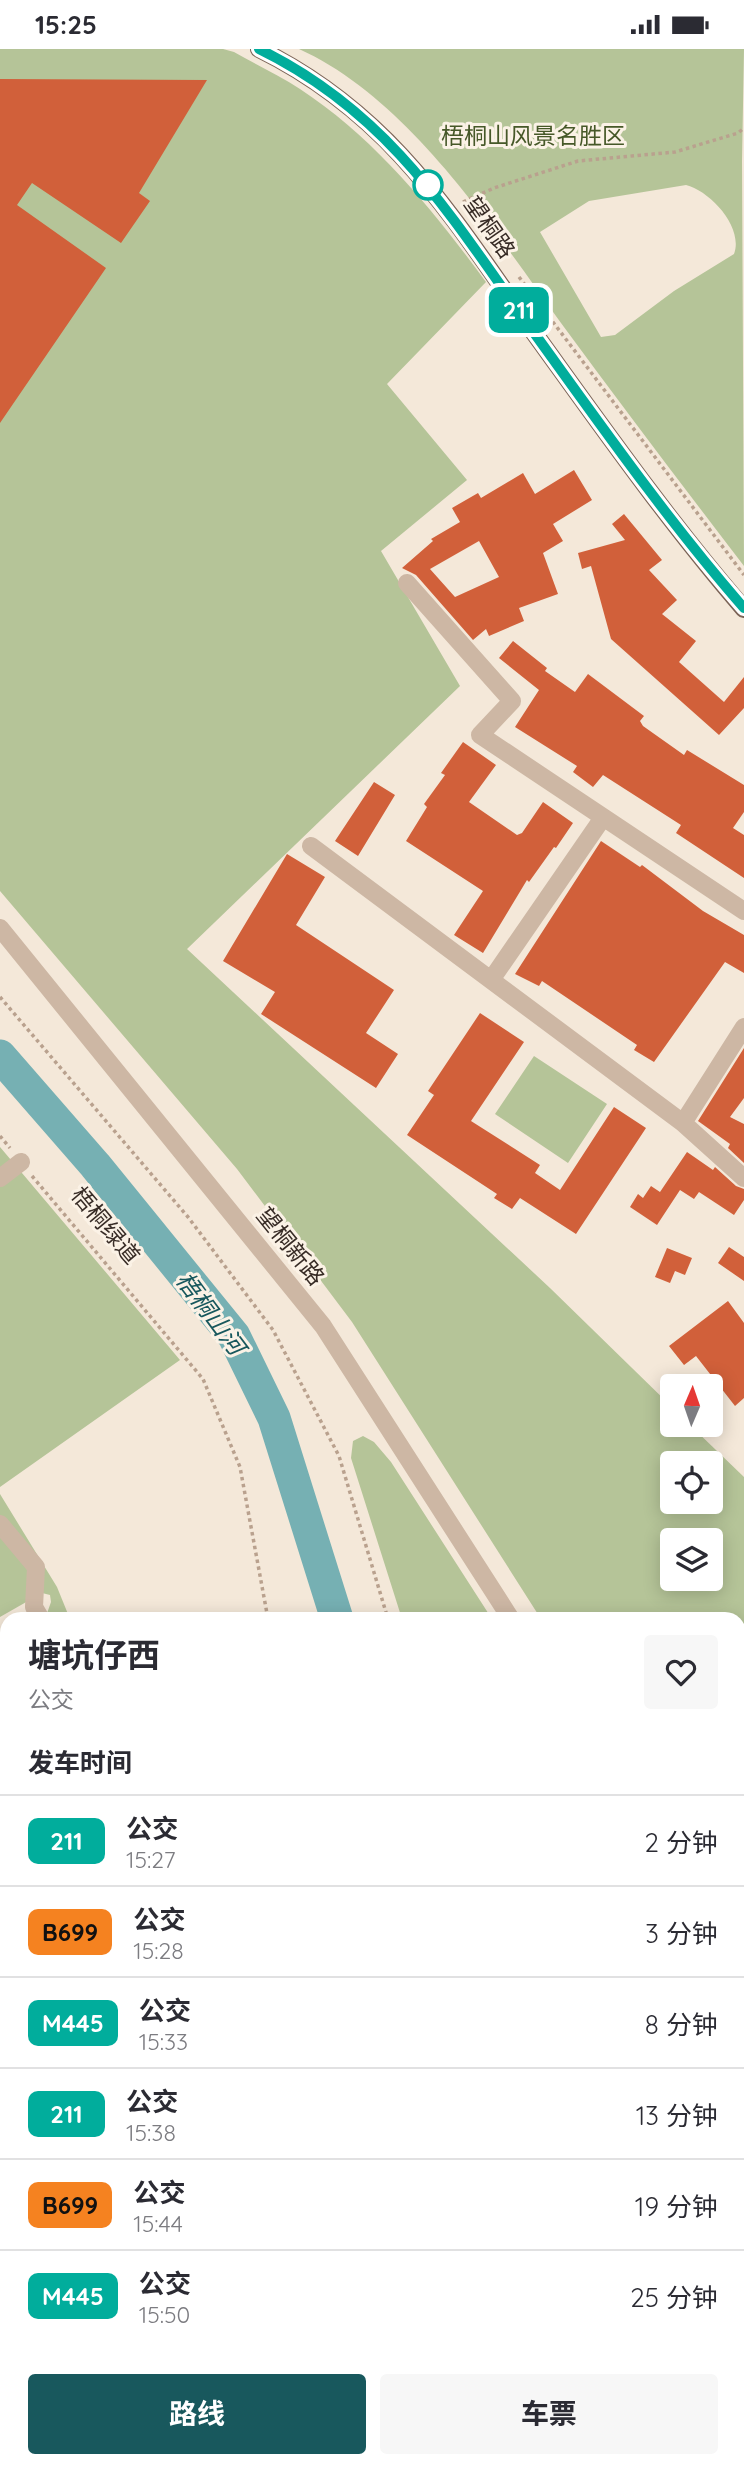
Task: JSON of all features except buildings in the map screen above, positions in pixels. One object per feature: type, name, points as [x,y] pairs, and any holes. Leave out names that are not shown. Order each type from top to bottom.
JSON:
[{"type":"main road","name":"望桐路","points":[[259,49],[291,65],[389,140],[448,209],[533,331],[705,563],[744,608]]},
{"type":"street","points":[[407,583],[512,701],[480,735],[602,819],[744,911]]},
{"type":"street","points":[[491,980],[602,819]]},
{"type":"street","points":[[311,846],[683,1123],[744,1178]]},
{"type":"street","name":"望桐新路","points":[[0,928],[323,1326],[507,1612]]},
{"type":"street","points":[[683,1123],[744,1027]]},
{"type":"street","points":[[0,1178],[21,1162]]},
{"type":"street","points":[[0,1524],[36,1567],[34,1607],[37,1612]]},
{"type":"path","points":[[448,209],[494,188],[578,160],[676,152],[738,133],[744,128]]},
{"type":"path","points":[[0,997],[188,1217],[274,1331],[339,1456],[386,1612]]},
{"type":"path","name":"梧桐绿道","points":[[0,1136],[203,1379],[240,1467],[267,1612]]},
{"type":"green space","points":[[0,49],[223,49],[234,52],[292,84],[354,130],[424,202],[486,282],[387,384],[467,480],[381,551],[460,686],[187,949],[550,1288],[660,1395],[660,1437],[702,1437],[717,1451],[660,1451],[660,1514],[723,1514],[723,1457],[744,1477],[744,1612],[537,1612],[352,1322],[237,1169],[0,891]]},
{"type":"green space","name":"梧桐山风景名胜区","points":[[299,49],[744,49],[744,566],[477,208],[412,132],[376,99],[339,71]],"holes":[[[686,185],[714,202],[730,222],[736,244],[734,254],[674,291],[615,335],[601,337],[540,232],[589,201]]]},
{"type":"green space","points":[[534,1056],[607,1104],[568,1163],[495,1114]]},
{"type":"green space","points":[[0,1147],[180,1360],[0,1487]]},
{"type":"green space","points":[[363,1436],[374,1442],[391,1462],[487,1612],[400,1612],[351,1458],[353,1441]]},
{"type":"green space","points":[[0,1494],[57,1587],[67,1612],[47,1612],[50,1595],[42,1593],[9,1612],[0,1612]]},
{"type":"waterway","name":"梧桐山河","points":[[0,1056],[95,1165],[234,1336],[274,1418],[335,1612]]},
{"type":"bus line","name":"211","points":[[259,49],[291,65],[350,107],[389,140],[448,209],[533,331],[705,563],[744,608]]}]
